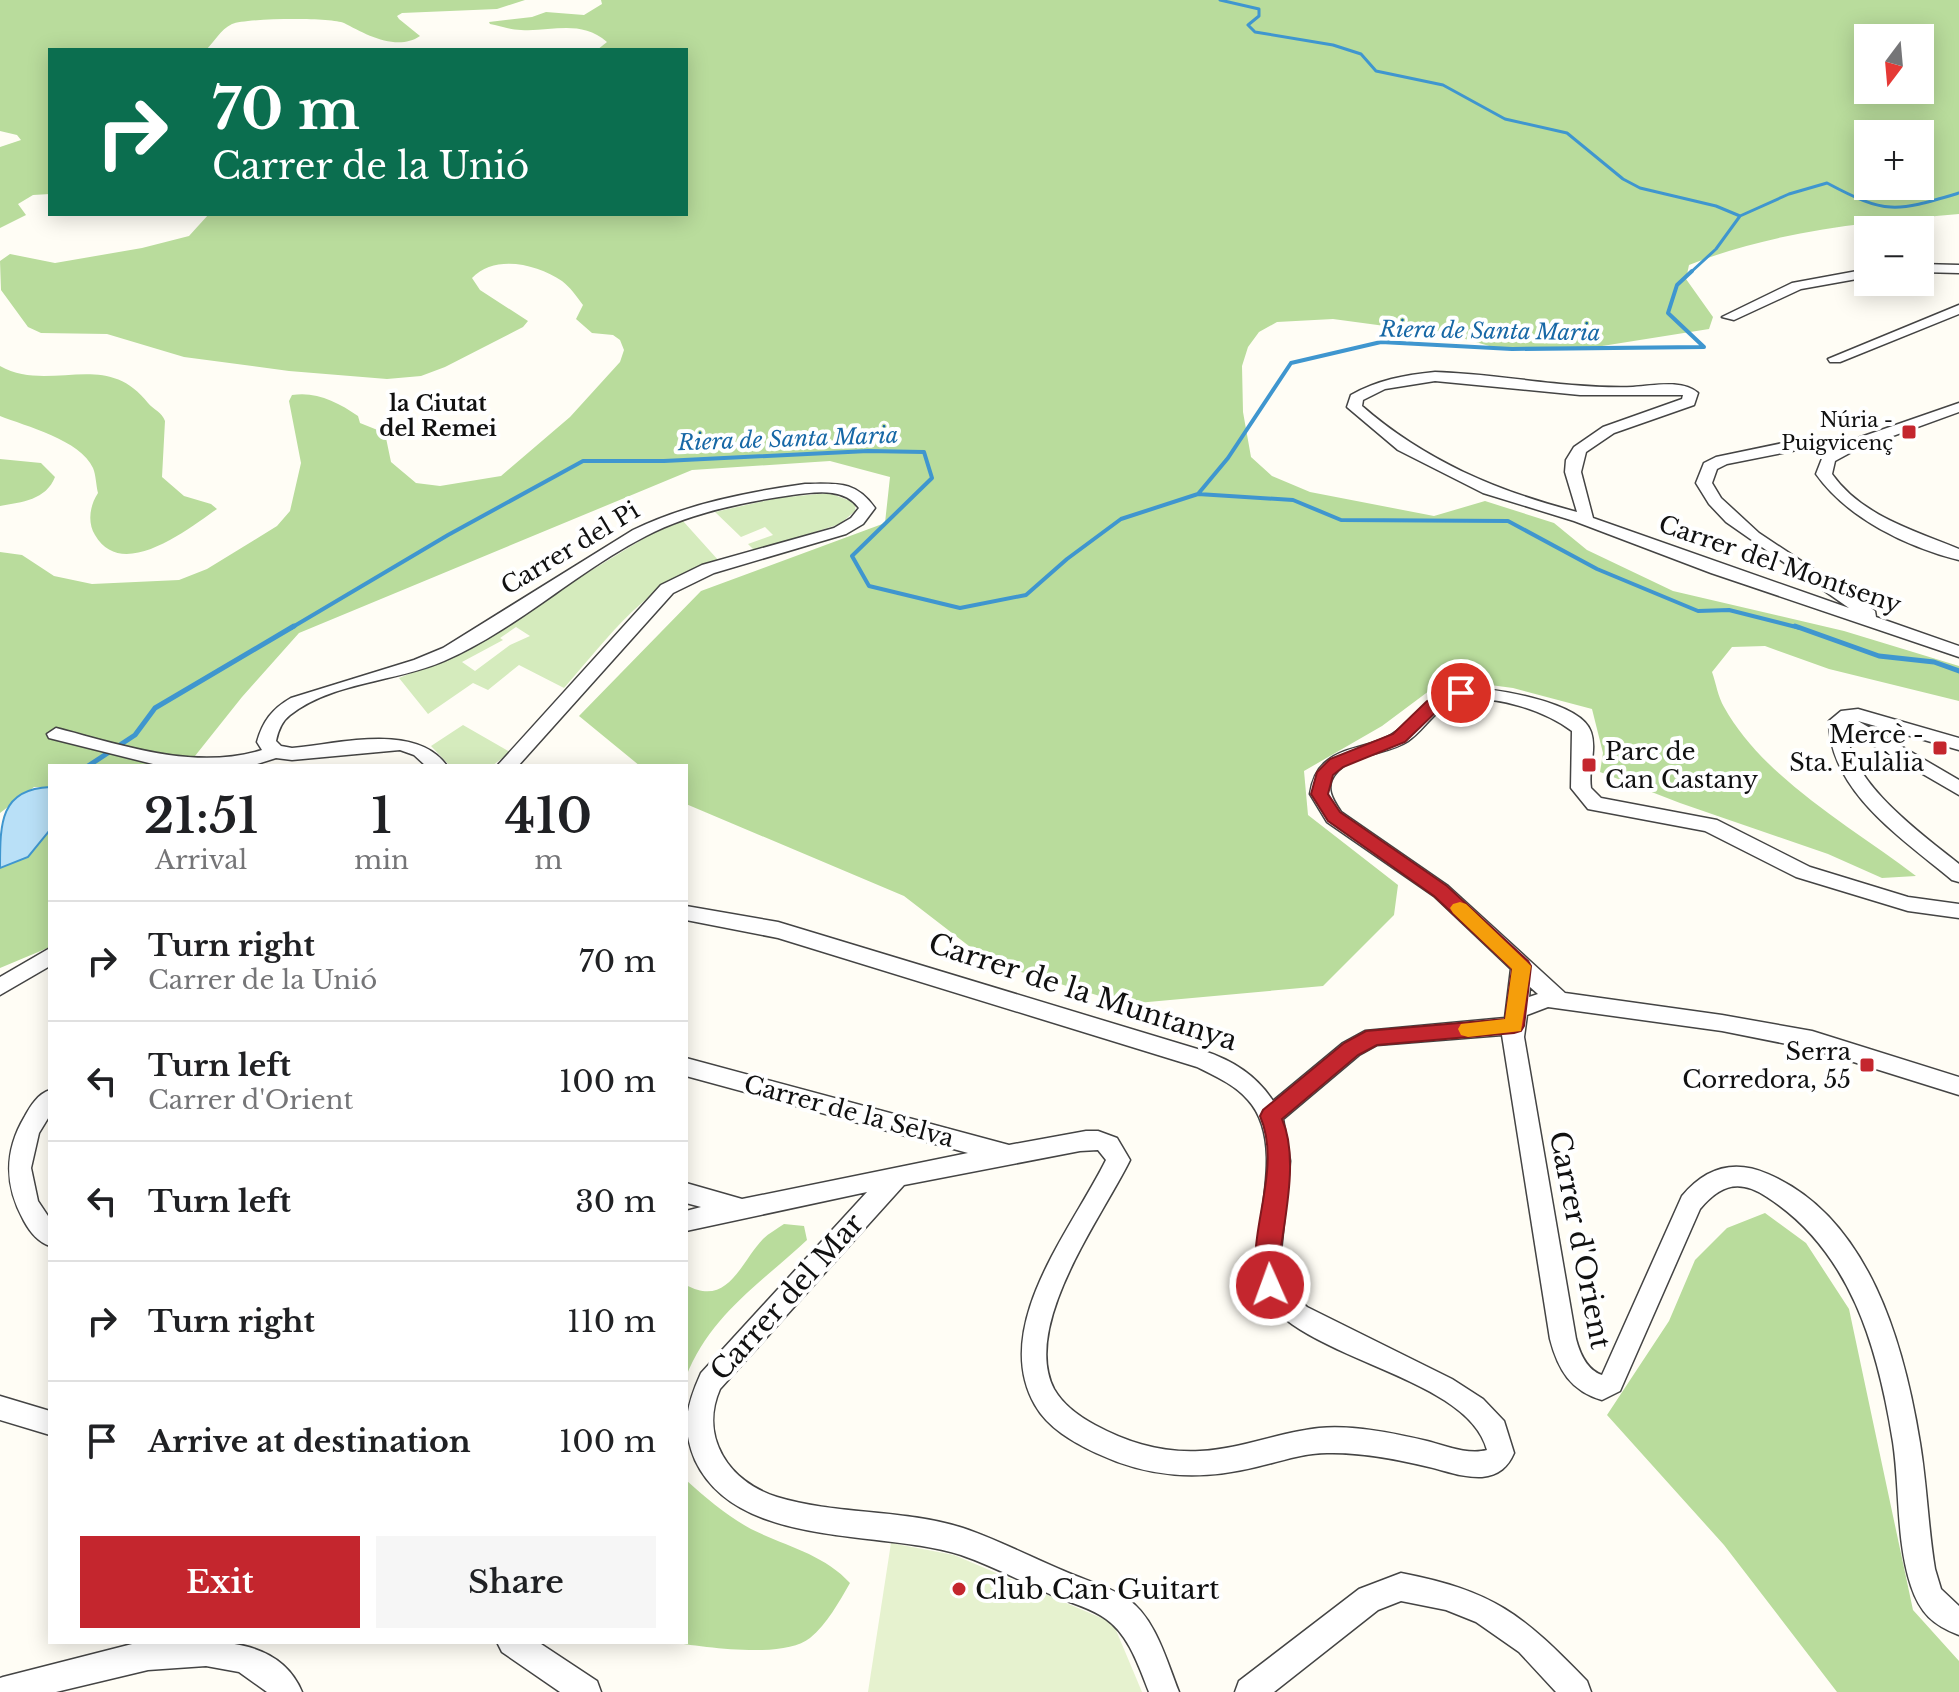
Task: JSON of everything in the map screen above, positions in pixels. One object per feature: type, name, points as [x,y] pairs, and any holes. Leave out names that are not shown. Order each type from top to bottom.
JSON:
[{"type":"street","points":[[1934,268],[1959,269]]},
{"type":"street","points":[[1729,317],[1797,286],[1854,276]]},
{"type":"street","points":[[1835,359],[1959,309]]},
{"type":"street","name":"Carrer del Montseny","points":[[1585,520],[1585,506],[1573,472],[1579,451],[1598,434],[1689,402],[1691,393],[1679,389],[1578,391],[1449,377],[1391,382],[1372,387],[1356,398],[1354,407],[1369,421],[1469,485],[1585,520],[1800,599],[1959,652]]},
{"type":"street","points":[[1959,407],[1858,443],[1828,459],[1824,474],[1832,489],[1853,505],[1959,555]]},
{"type":"street","points":[[1858,443],[1807,443],[1722,460],[1710,466],[1704,483],[1723,510],[1744,527],[1833,587],[1877,623]]},
{"type":"street","name":"Carrer del Pi","points":[[275,752],[266,742],[269,731],[273,722],[287,709],[319,695],[445,654],[656,526],[721,504],[780,492],[838,488],[865,500],[867,508],[863,515],[845,529],[708,569],[667,589],[509,764]]},
{"type":"street","points":[[1558,1000],[1441,891],[1334,817],[1320,794],[1325,772],[1336,763],[1399,738],[1433,705],[1461,693],[1499,697],[1558,713],[1581,728],[1585,739],[1578,784],[1582,794],[1595,804],[1710,825],[1803,872],[1908,904],[1959,911]]},
{"type":"street","points":[[1959,744],[1940,741],[1872,717],[1850,714],[1842,719],[1836,732],[1837,746],[1870,797],[1959,875]]},
{"type":"street","points":[[1842,719],[1959,789]]},
{"type":"street","points":[[56,734],[172,762],[199,764]]},
{"type":"street","points":[[233,764],[275,752],[292,754],[401,744],[421,751],[435,764]]},
{"type":"street","name":"Carrer de la Muntanya","points":[[688,913],[778,930],[1204,1060],[1226,1069],[1253,1087],[1271,1116],[1277,1132],[1280,1157],[1266,1269],[1276,1297],[1315,1324],[1459,1397],[1497,1434],[1502,1446],[1499,1457],[1479,1464],[1409,1450],[1320,1439],[1229,1462],[1198,1466],[1168,1464],[1108,1446],[1058,1415],[1039,1387],[1033,1354],[1034,1340],[1044,1299],[1112,1172],[1117,1154],[1112,1147],[1096,1139],[688,1221]]},
{"type":"street","points":[[0,987],[48,957]]},
{"type":"street","name":"Carrer d'Orient","points":[[1522,966],[1513,1037],[1563,1339],[1571,1363],[1592,1385],[1602,1388],[1611,1383],[1691,1203],[1706,1184],[1720,1175],[1736,1175],[1759,1180],[1778,1189],[1802,1207],[1835,1241],[1863,1291],[1897,1383],[1927,1592],[1938,1609],[1959,1621]]},
{"type":"street","points":[[1271,1116],[1351,1049],[1373,1037],[1516,1018],[1537,1000],[1558,1000],[1722,1023],[1812,1040],[1959,1086]]},
{"type":"street","name":"Carrer de la Selva","points":[[688,1068],[1011,1155]]},
{"type":"street","points":[[48,1102],[27,1128],[18,1169],[24,1199],[48,1233]]},
{"type":"street","name":"Carrer del Mar","points":[[896,1177],[710,1381],[697,1407],[696,1422],[702,1448],[722,1477],[759,1504],[776,1510],[961,1541],[1116,1608],[1130,1620],[1164,1692]]},
{"type":"street","points":[[688,1194],[743,1209]]},
{"type":"street","points":[[0,1408],[48,1422]]},
{"type":"street","points":[[1250,1692],[1369,1599],[1401,1587],[1446,1596],[1485,1611],[1529,1642],[1576,1692]]},
{"type":"street","points":[[515,1644],[586,1692]]},
{"type":"street","points":[[3,1692],[149,1655],[191,1652],[235,1655],[266,1670],[287,1692]]},
{"type":"green space","points":[[0,0],[525,0],[497,9],[402,13],[397,16],[399,19],[420,36],[401,42],[381,40],[336,21],[288,19],[232,24],[208,48],[48,48],[48,194],[33,195],[18,204],[26,215],[0,228],[0,147],[21,140],[17,135],[0,131]]},
{"type":"green space","points":[[601,0],[1959,0],[1959,214],[1854,216],[1854,225],[1754,244],[1689,265],[1686,279],[1713,317],[1709,329],[1577,350],[1496,348],[1452,335],[1333,319],[1277,322],[1259,332],[1248,347],[1242,366],[1243,412],[1251,457],[1272,476],[1310,492],[1434,516],[1485,501],[1554,523],[1587,550],[1673,591],[1844,631],[1959,666],[1959,701],[1829,669],[1765,646],[1732,647],[1712,672],[1724,707],[1762,757],[1811,800],[1916,876],[1882,878],[1828,854],[1600,772],[1603,753],[1592,709],[1513,688],[1445,679],[1382,726],[1304,771],[1308,815],[1398,885],[1394,915],[1323,986],[1126,1004],[991,963],[904,896],[688,805],[688,764],[638,764],[579,716],[701,591],[885,523],[890,477],[830,461],[692,470],[299,633],[189,764],[48,764],[48,787],[34,787],[0,813],[0,552],[22,555],[54,576],[92,584],[179,580],[207,569],[277,526],[290,511],[301,463],[289,401],[292,395],[326,399],[358,416],[360,423],[380,431],[386,438],[391,462],[416,483],[440,486],[501,476],[570,417],[620,362],[624,350],[620,340],[613,335],[592,333],[576,319],[583,305],[562,281],[541,270],[516,264],[492,266],[472,278],[480,290],[528,321],[523,327],[445,367],[421,376],[387,379],[289,371],[184,357],[107,334],[41,333],[28,327],[1,290],[0,261],[10,254],[55,263],[142,248],[189,236],[207,216],[688,216],[688,48],[600,48],[607,42],[587,31],[566,28],[517,30],[489,22],[532,17],[546,12],[584,15],[602,4]]},
{"type":"green space","points":[[0,366],[38,376],[96,375],[114,378],[132,387],[165,421],[162,477],[184,496],[211,504],[217,509],[155,547],[138,553],[121,554],[107,548],[95,535],[91,525],[91,508],[98,493],[93,468],[87,458],[65,442],[0,416]]},
{"type":"green space","points":[[0,459],[41,463],[55,477],[46,491],[39,495],[0,506]]},
{"type":"green space","points":[[829,493],[856,503],[855,511],[840,524],[755,551],[748,544],[773,535],[765,527],[741,537],[715,512],[777,498]]},
{"type":"green space","points":[[683,521],[719,561],[671,581],[651,596],[632,612],[564,688],[519,665],[488,690],[473,683],[428,714],[399,678],[448,658],[651,534]],"holes":[[[516,627],[530,636],[510,645],[475,671],[462,662],[503,640],[500,638]]]},
{"type":"green space","points":[[463,725],[510,752],[495,764],[448,764],[431,746]]},
{"type":"green space","points":[[48,832],[48,948],[0,968],[0,868],[28,857]]},
{"type":"green space","points":[[1765,1213],[1806,1243],[1849,1309],[1913,1610],[1959,1661],[1959,1692],[1837,1692],[1724,1545],[1607,1415],[1669,1321],[1695,1260],[1727,1228]]},
{"type":"green space","points":[[784,1224],[804,1226],[807,1240],[738,1301],[709,1335],[688,1373],[688,1286],[700,1291],[723,1287],[770,1233]]},
{"type":"green space","points":[[688,1482],[742,1524],[816,1558],[850,1583],[827,1619],[810,1638],[798,1645],[762,1650],[685,1644],[688,1644]]},
{"type":"green space","name":"Club Can Guitart","points":[[891,1543],[954,1555],[1113,1623],[1142,1692],[868,1692]]},
{"type":"water","points":[[48,787],[48,832],[28,857],[0,868],[6,811],[21,794]]},
{"type":"waterway","points":[[1220,0],[1259,9],[1259,16],[1248,25],[1255,32],[1333,45],[1361,54],[1376,71],[1443,85],[1505,119],[1567,133],[1623,179],[1640,188],[1716,206],[1740,216]]},
{"type":"waterway","name":"Riera de Santa Maria","points":[[1740,216],[1789,194],[1827,183],[1864,201],[1892,207],[1920,204],[1959,193]]},
{"type":"waterway","name":"Riera de Santa Maria","points":[[1690,273],[1716,249],[1740,216]]},
{"type":"waterway","name":"Riera de Santa Maria","points":[[1198,494],[1228,458],[1291,363],[1381,342],[1512,349],[1704,347],[1668,313],[1677,285],[1692,271]]},
{"type":"waterway","name":"Riera de Santa Maria","points":[[291,628],[448,535],[583,461],[664,461],[868,451],[924,452],[932,478],[852,556],[869,586],[960,608],[1026,595],[1067,559],[1121,519],[1198,494]]},
{"type":"waterway","points":[[1198,494],[1293,500],[1341,520],[1508,521],[1597,569],[1698,611],[1729,610],[1800,628]]},
{"type":"waterway","name":"Riera de Santa Maria","points":[[91,764],[135,735],[155,708],[294,626]]},
{"type":"waterway","points":[[1795,626],[1879,656],[1934,662],[1959,671]]},
{"type":"slow traffic","points":[[1460,908],[1522,966],[1514,1026],[1468,1029]]},
{"type":"place","name":"Núria - Puigvicenç","points":[[1909,432]]},
{"type":"place","name":"Mercè - Sta. Eulàlia","points":[[1940,748]]},
{"type":"place","name":"Parc de Can Castany","points":[[1589,765]]},
{"type":"place","name":"Serra Corredora, 55","points":[[1867,1065]]},
{"type":"place","name":"Club Can Guitart","points":[[959,1589]]},
{"type":"district","name":"la Ciutat del Remei","points":[[438,416]]},
{"type":"route","points":[[1270,1285],[1266,1269],[1280,1157],[1277,1132],[1271,1116],[1360,1042],[1373,1037],[1514,1026],[1522,966],[1441,891],[1334,817],[1320,794],[1325,772],[1336,763],[1399,738],[1417,724],[1433,705],[1461,693]]}]
